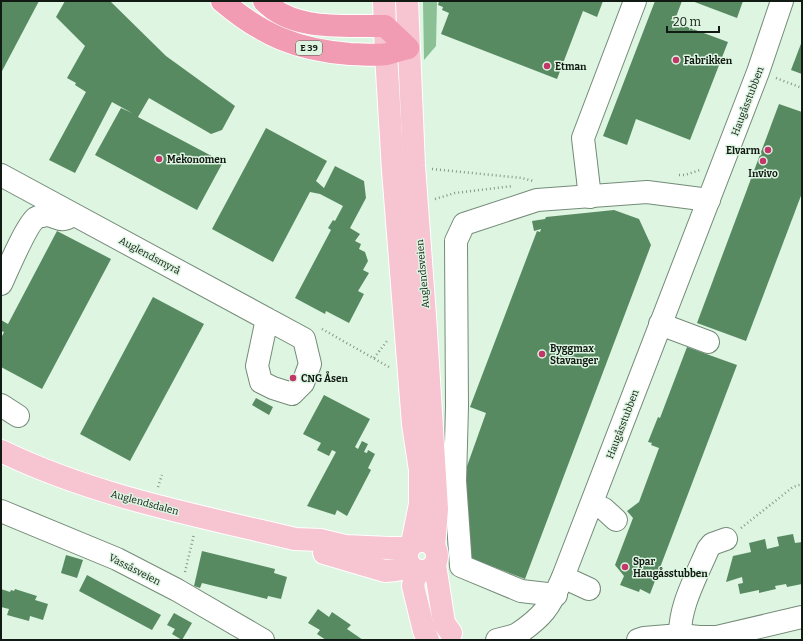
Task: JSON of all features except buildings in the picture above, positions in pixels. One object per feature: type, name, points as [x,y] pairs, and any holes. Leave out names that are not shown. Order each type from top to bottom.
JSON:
[{"type":"highway","name":"E 39","points":[[222,1],[251,24],[289,43],[329,52],[361,54],[386,54],[408,48]]},
{"type":"highway","points":[[264,1],[270,8],[283,15],[313,24],[385,26],[408,48]]},
{"type":"main road","name":"Auglendsveien","points":[[384,1],[393,170],[413,424],[420,470],[419,557]]},
{"type":"main road","name":"Auglendsveien","points":[[407,1],[414,166],[437,509],[419,557]]},
{"type":"main road","name":"Auglendsdalen","points":[[1,451],[56,475],[122,497],[294,539],[320,540],[345,546],[389,548],[419,557]]},
{"type":"main road","points":[[419,557],[444,623],[447,638]]},
{"type":"main road","points":[[419,557],[413,586],[424,631],[428,640]]},
{"type":"street","points":[[590,197],[583,138],[635,1]]},
{"type":"street","name":"Haugåsstubben","points":[[511,638],[532,625],[542,616],[560,586],[758,72],[782,1]]},
{"type":"street","name":"Auglendsmyrå","points":[[1,175],[304,339],[310,364],[304,383],[292,394],[273,388],[261,382],[257,366],[267,319]]},
{"type":"street","points":[[1,253],[33,192]]},
{"type":"street","points":[[589,589],[560,586],[521,591],[461,566],[456,481],[456,241],[464,224],[537,200],[647,192],[709,200]]},
{"type":"street","points":[[1,284],[29,227],[36,218],[44,215],[50,215],[61,220],[67,220],[74,214]]},
{"type":"street","points":[[660,324],[708,342]]},
{"type":"street","points":[[592,504],[604,509],[616,520]]},
{"type":"street","name":"Vassåsveien","points":[[1,511],[117,559],[177,590],[263,640]]},
{"type":"street","points":[[681,637],[682,617],[688,596],[708,549],[712,544],[726,539]]},
{"type":"street","points":[[638,640],[644,638],[717,637],[802,617]]},
{"type":"path","points":[[774,78],[802,88]]},
{"type":"path","points":[[426,169],[522,178],[540,182]]},
{"type":"path","points":[[435,199],[455,193]]},
{"type":"path","points":[[366,353],[374,358],[386,342]]},
{"type":"path","points":[[156,492],[162,474]]},
{"type":"path","points":[[726,539],[793,487],[802,484]]},
{"type":"path","points":[[177,590],[184,576],[194,534]]},
{"type":"green space","points":[[423,1],[437,1],[436,46],[424,60]]},
{"type":"place","name":"Fabrikken","points":[[676,60]]},
{"type":"place","name":"Etman","points":[[547,66]]},
{"type":"place","name":"Elvarm","points":[[768,150]]},
{"type":"place","name":"Mekonomen","points":[[159,159]]},
{"type":"place","name":"Invivo","points":[[763,161]]},
{"type":"place","name":"Byggmax Stavanger","points":[[542,354]]},
{"type":"place","name":"CNG Åsen","points":[[293,378]]},
{"type":"place","name":"Spar Haugåsstubben","points":[[625,567]]}]
